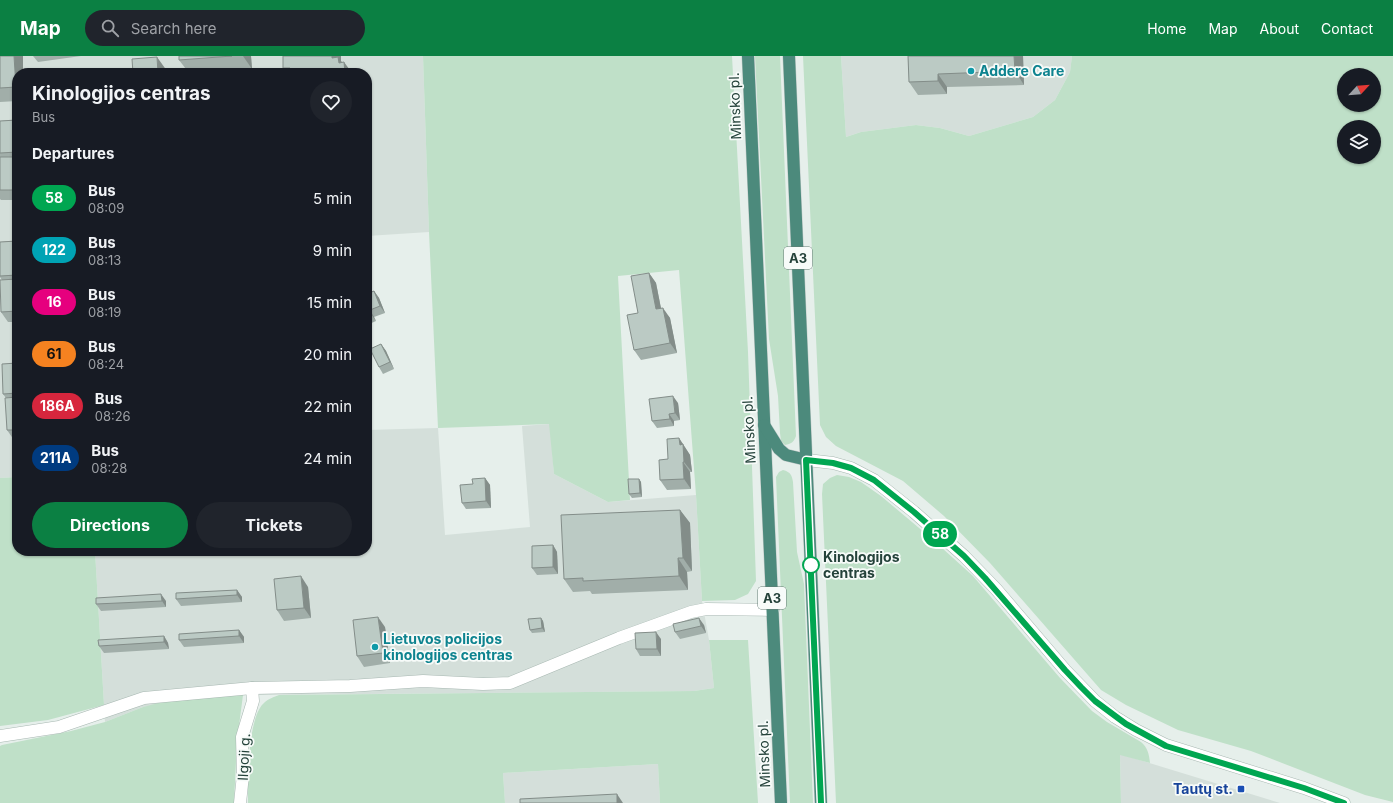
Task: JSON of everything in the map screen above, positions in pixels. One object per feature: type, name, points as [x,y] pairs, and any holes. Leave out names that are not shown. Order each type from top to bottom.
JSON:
[{"type":"highway","name":"Minsko pl.","points":[[748,56],[763,423],[781,803]]},
{"type":"highway","name":"A3","points":[[789,56],[821,803]]},
{"type":"highway","points":[[763,423],[779,449],[786,455],[806,460]]},
{"type":"street","points":[[806,460],[833,463],[851,468],[874,480],[914,512],[969,561],[996,589],[1065,670],[1095,701],[1126,724],[1166,746],[1304,788],[1344,803]]},
{"type":"street","points":[[0,736],[59,727],[144,698],[252,688],[350,686],[423,681],[483,684],[510,683],[619,638],[691,612],[706,609],[773,610]]},
{"type":"street","name":"Ilgoji g.","points":[[240,803],[243,775],[242,737],[252,701],[252,688]]},
{"type":"shaded area","points":[[0,56],[423,56],[429,232],[372,236],[372,68],[12,68],[12,477],[0,478]]},
{"type":"shaded area","points":[[841,56],[1072,56],[1070,72],[1055,100],[1033,117],[969,136],[940,128],[916,125],[861,132],[846,137]]},
{"type":"shaded area","points":[[550,424],[554,474],[608,502],[696,495],[702,601],[709,640],[714,688],[694,691],[243,695],[143,707],[105,722],[95,556],[372,556],[372,430],[438,428],[445,535],[530,527],[522,426]]},
{"type":"shaded area","points":[[1120,754],[1280,803],[1121,803]]},
{"type":"shaded area","points":[[658,764],[660,803],[505,803],[503,773]]},
{"type":"green space","points":[[423,56],[732,56],[748,352],[756,581],[748,594],[735,600],[702,601],[696,495],[679,270],[618,276],[630,500],[608,502],[554,474],[549,424],[438,428]]},
{"type":"green space","points":[[755,56],[780,56],[796,436],[792,442],[785,445],[781,441],[778,396],[769,339]]},
{"type":"green space","points":[[803,56],[841,56],[846,137],[861,132],[916,125],[940,128],[969,136],[1033,117],[1055,100],[1070,72],[1072,56],[1393,56],[1393,802],[1365,795],[1251,751],[1178,730],[1126,705],[1101,690],[990,563],[944,516],[903,481],[836,446],[826,437],[820,425]]},
{"type":"green space","points":[[783,470],[792,476],[793,480],[797,552],[804,584],[813,803],[790,803],[776,477],[779,472]]},
{"type":"green space","points":[[837,475],[849,477],[861,482],[881,496],[931,538],[973,576],[1060,678],[1092,711],[1143,744],[1148,751],[1150,763],[1120,755],[1121,803],[836,803],[822,494],[823,484],[830,478]]},
{"type":"green space","points":[[12,477],[12,556],[95,556],[104,705],[48,720],[0,726],[0,478]]},
{"type":"green space","points":[[709,640],[748,640],[758,803],[660,803],[658,764],[503,773],[505,803],[248,803],[250,750],[255,721],[259,709],[265,702],[279,695],[694,691],[714,688]]},
{"type":"green space","points":[[243,695],[237,741],[234,803],[0,803],[0,746],[2,745],[71,731],[105,722],[143,707],[170,700]]},
{"type":"building","points":[[0,56],[14,56],[15,68],[12,68],[12,87],[0,88]]},
{"type":"building","points":[[179,56],[232,56],[179,60]]},
{"type":"building","points":[[283,56],[332,56],[332,58],[338,57],[339,63],[344,62],[345,68],[290,68],[283,68]]},
{"type":"building","points":[[908,56],[1014,56],[1015,71],[938,74],[938,81],[909,82]]},
{"type":"building","points":[[157,57],[158,68],[133,68],[132,59]]},
{"type":"building","points":[[12,120],[12,152],[0,153],[0,121]]},
{"type":"building","points":[[0,157],[12,157],[12,190],[0,190]]},
{"type":"building","points":[[12,241],[12,275],[0,276],[0,242]]},
{"type":"building","points":[[649,273],[656,309],[663,308],[670,343],[634,350],[627,315],[638,313],[631,276]]},
{"type":"building","points":[[12,279],[12,311],[1,312],[0,280]]},
{"type":"building","points":[[374,291],[380,306],[372,309],[372,292]]},
{"type":"building","points":[[381,344],[390,362],[379,367],[372,353],[372,348]]},
{"type":"building","points":[[12,363],[12,393],[3,394],[2,364]]},
{"type":"building","points":[[673,396],[675,413],[669,414],[670,419],[652,421],[649,399]]},
{"type":"building","points":[[12,397],[12,430],[7,430],[5,398]]},
{"type":"building","points":[[679,438],[680,445],[683,444],[684,479],[660,480],[659,460],[668,459],[667,439]]},
{"type":"building","points":[[485,478],[486,501],[462,503],[460,485],[473,484],[472,479]]},
{"type":"building","points":[[628,479],[639,479],[640,493],[629,494]]},
{"type":"building","points":[[680,510],[683,558],[678,558],[679,576],[583,581],[583,578],[564,579],[561,515]]},
{"type":"building","points":[[553,545],[553,567],[532,568],[532,546]]},
{"type":"building","points":[[301,576],[304,608],[277,610],[274,579]]},
{"type":"building","points":[[237,590],[237,595],[176,599],[176,593]]},
{"type":"building","points":[[161,594],[162,601],[96,604],[96,598]]},
{"type":"building","points":[[378,617],[383,653],[357,656],[353,620]]},
{"type":"building","points":[[541,618],[542,628],[530,630],[528,619]]},
{"type":"building","points":[[699,618],[701,626],[675,632],[673,624]]},
{"type":"building","points":[[239,630],[239,636],[179,640],[179,634]]},
{"type":"building","points":[[656,632],[657,649],[636,649],[635,633]]},
{"type":"building","points":[[164,636],[164,642],[99,646],[98,640]]},
{"type":"building","points":[[617,794],[617,803],[520,803],[520,799]]},
{"type":"bus line","name":"58","points":[[821,803],[816,658],[806,460],[833,463],[851,468],[874,480],[914,512],[964,556],[996,589],[1065,670],[1095,701],[1115,717],[1166,746],[1304,788],[1344,803]]},
{"type":"place","name":"Addere Care","points":[[971,71]]},
{"type":"place","name":"Kinologijos centras","points":[[811,565]]},
{"type":"place","name":"Lietuvos policijos kinologijos centras","points":[[375,647]]},
{"type":"place","name":"Tautų st.","points":[[1241,789]]}]
